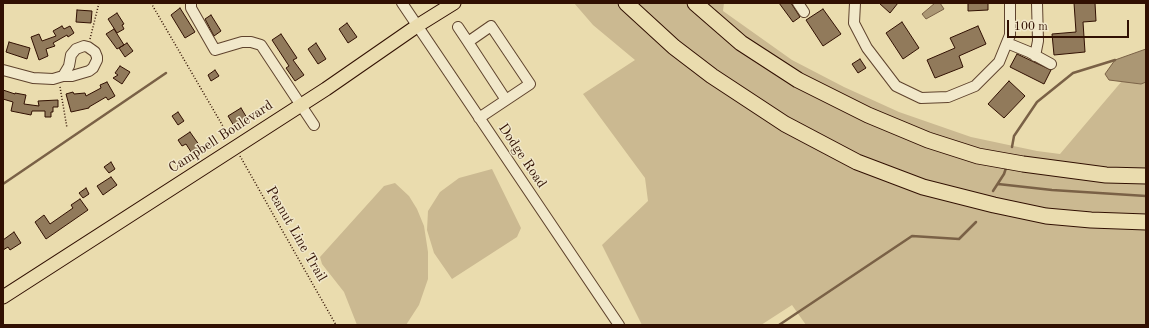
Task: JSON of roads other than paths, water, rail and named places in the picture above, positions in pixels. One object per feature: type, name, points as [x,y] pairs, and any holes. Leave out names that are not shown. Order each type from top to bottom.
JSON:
[{"type":"highway","points":[[626,3],[674,47],[712,76],[785,124],[857,162],[923,187],[994,205],[1046,216],[1091,220],[1146,222]]},
{"type":"highway","points":[[695,3],[741,43],[798,80],[868,115],[928,140],[978,156],[1023,164],[1106,175],[1146,176]]},
{"type":"main road","name":"Campbell Boulevard","points":[[3,297],[301,105],[417,26],[454,3]]},
{"type":"street","points":[[191,3],[191,8],[215,50],[242,42],[250,42],[261,45],[314,125]]},
{"type":"street","name":"Dodge Road","points":[[402,3],[619,325]]},
{"type":"street","points":[[798,3],[804,12]]},
{"type":"street","points":[[855,3],[854,23],[867,48],[896,86],[921,98],[948,97],[975,86],[999,62],[1010,35],[1010,3]]},
{"type":"street","points":[[1035,56],[1038,41],[1037,3]]},
{"type":"street","points":[[468,42],[491,26],[530,84],[479,118]]},
{"type":"street","points":[[458,27],[506,100]]},
{"type":"street","points":[[1007,43],[1052,64]]},
{"type":"street","points":[[3,70],[32,78],[53,79],[72,76],[89,71],[96,65],[97,57],[95,52],[88,47],[79,47],[73,52],[69,66],[61,77]]},
{"type":"waterway","points":[[1012,147],[1014,136],[1037,102],[1073,73],[1115,60]]},
{"type":"waterway","points":[[3,184],[166,73]]},
{"type":"waterway","points":[[993,191],[1004,174],[1006,168]]},
{"type":"waterway","points":[[998,184],[1052,190],[1146,196]]},
{"type":"waterway","points":[[779,325],[912,236],[959,239],[976,222]]}]
